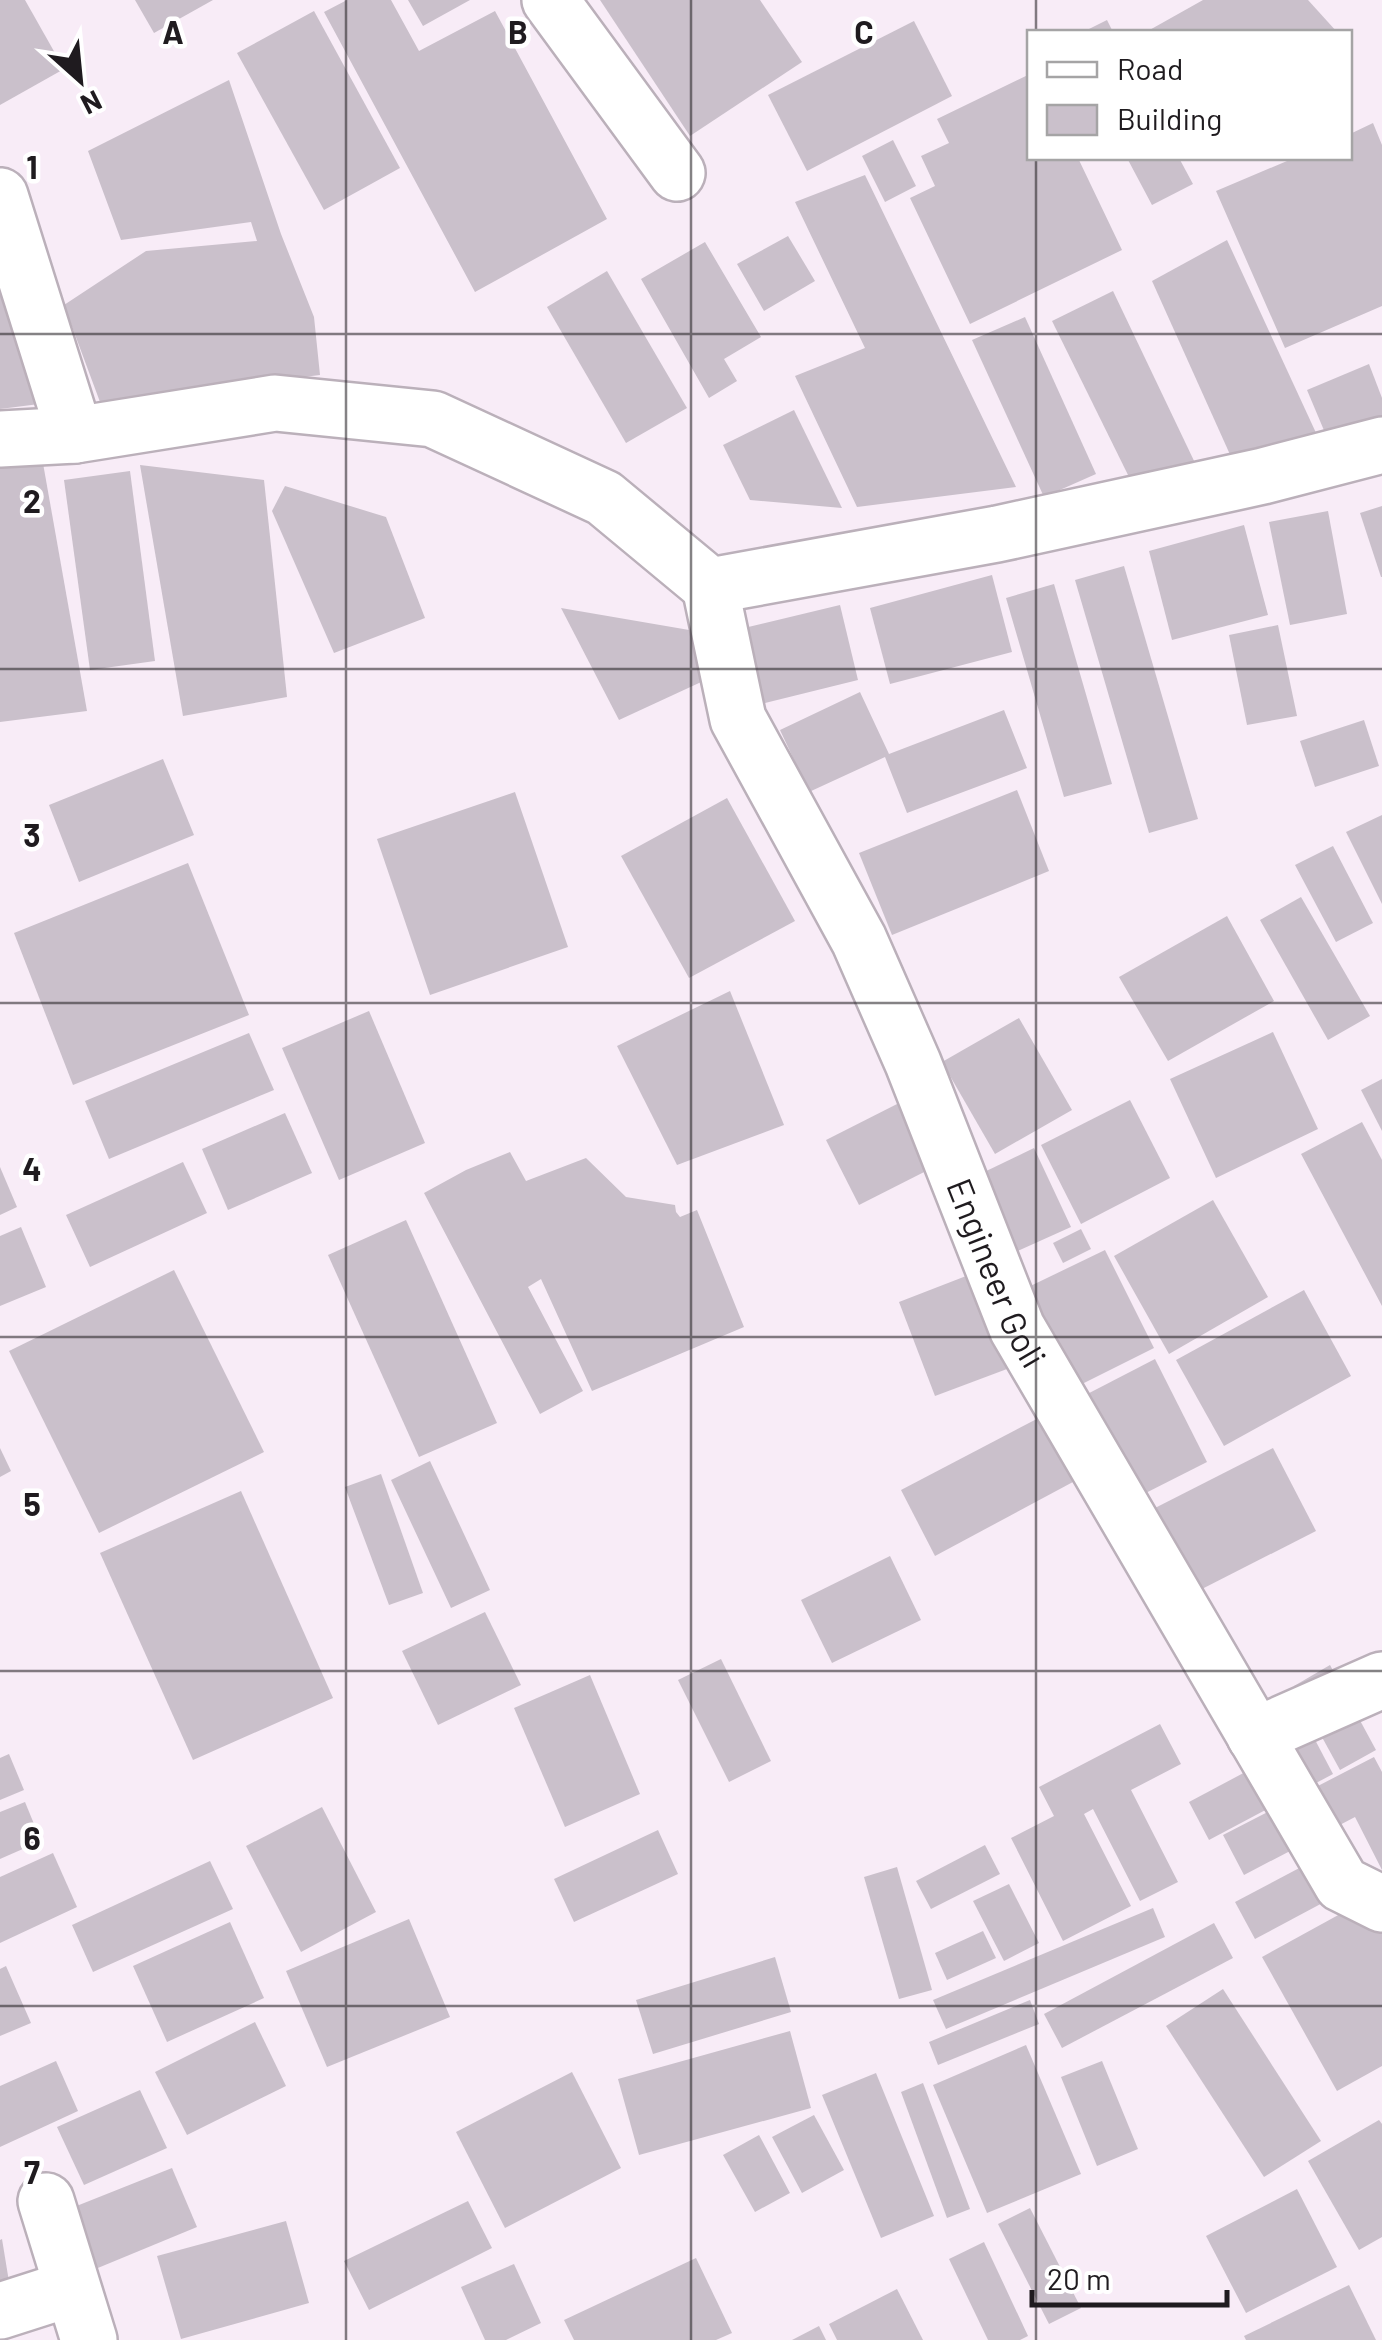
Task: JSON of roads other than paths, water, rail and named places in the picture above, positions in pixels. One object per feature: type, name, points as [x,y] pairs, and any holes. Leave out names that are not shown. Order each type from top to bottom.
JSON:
[{"type":"street","points":[[550,0],[677,173]]},
{"type":"street","points":[[0,196],[76,435]]},
{"type":"street","points":[[0,439],[76,435],[275,403],[433,419],[604,498],[710,586],[997,534],[1262,476],[1382,445]]},
{"type":"street","name":"Engineer Goli","points":[[710,586],[738,720],[859,940],[913,1063],[1017,1328],[1342,1884],[1382,1904]]},
{"type":"street","points":[[1255,1736],[1382,1680]]},
{"type":"street","points":[[46,2201],[89,2340]]},
{"type":"street","points":[[0,2311],[72,2288]]}]
